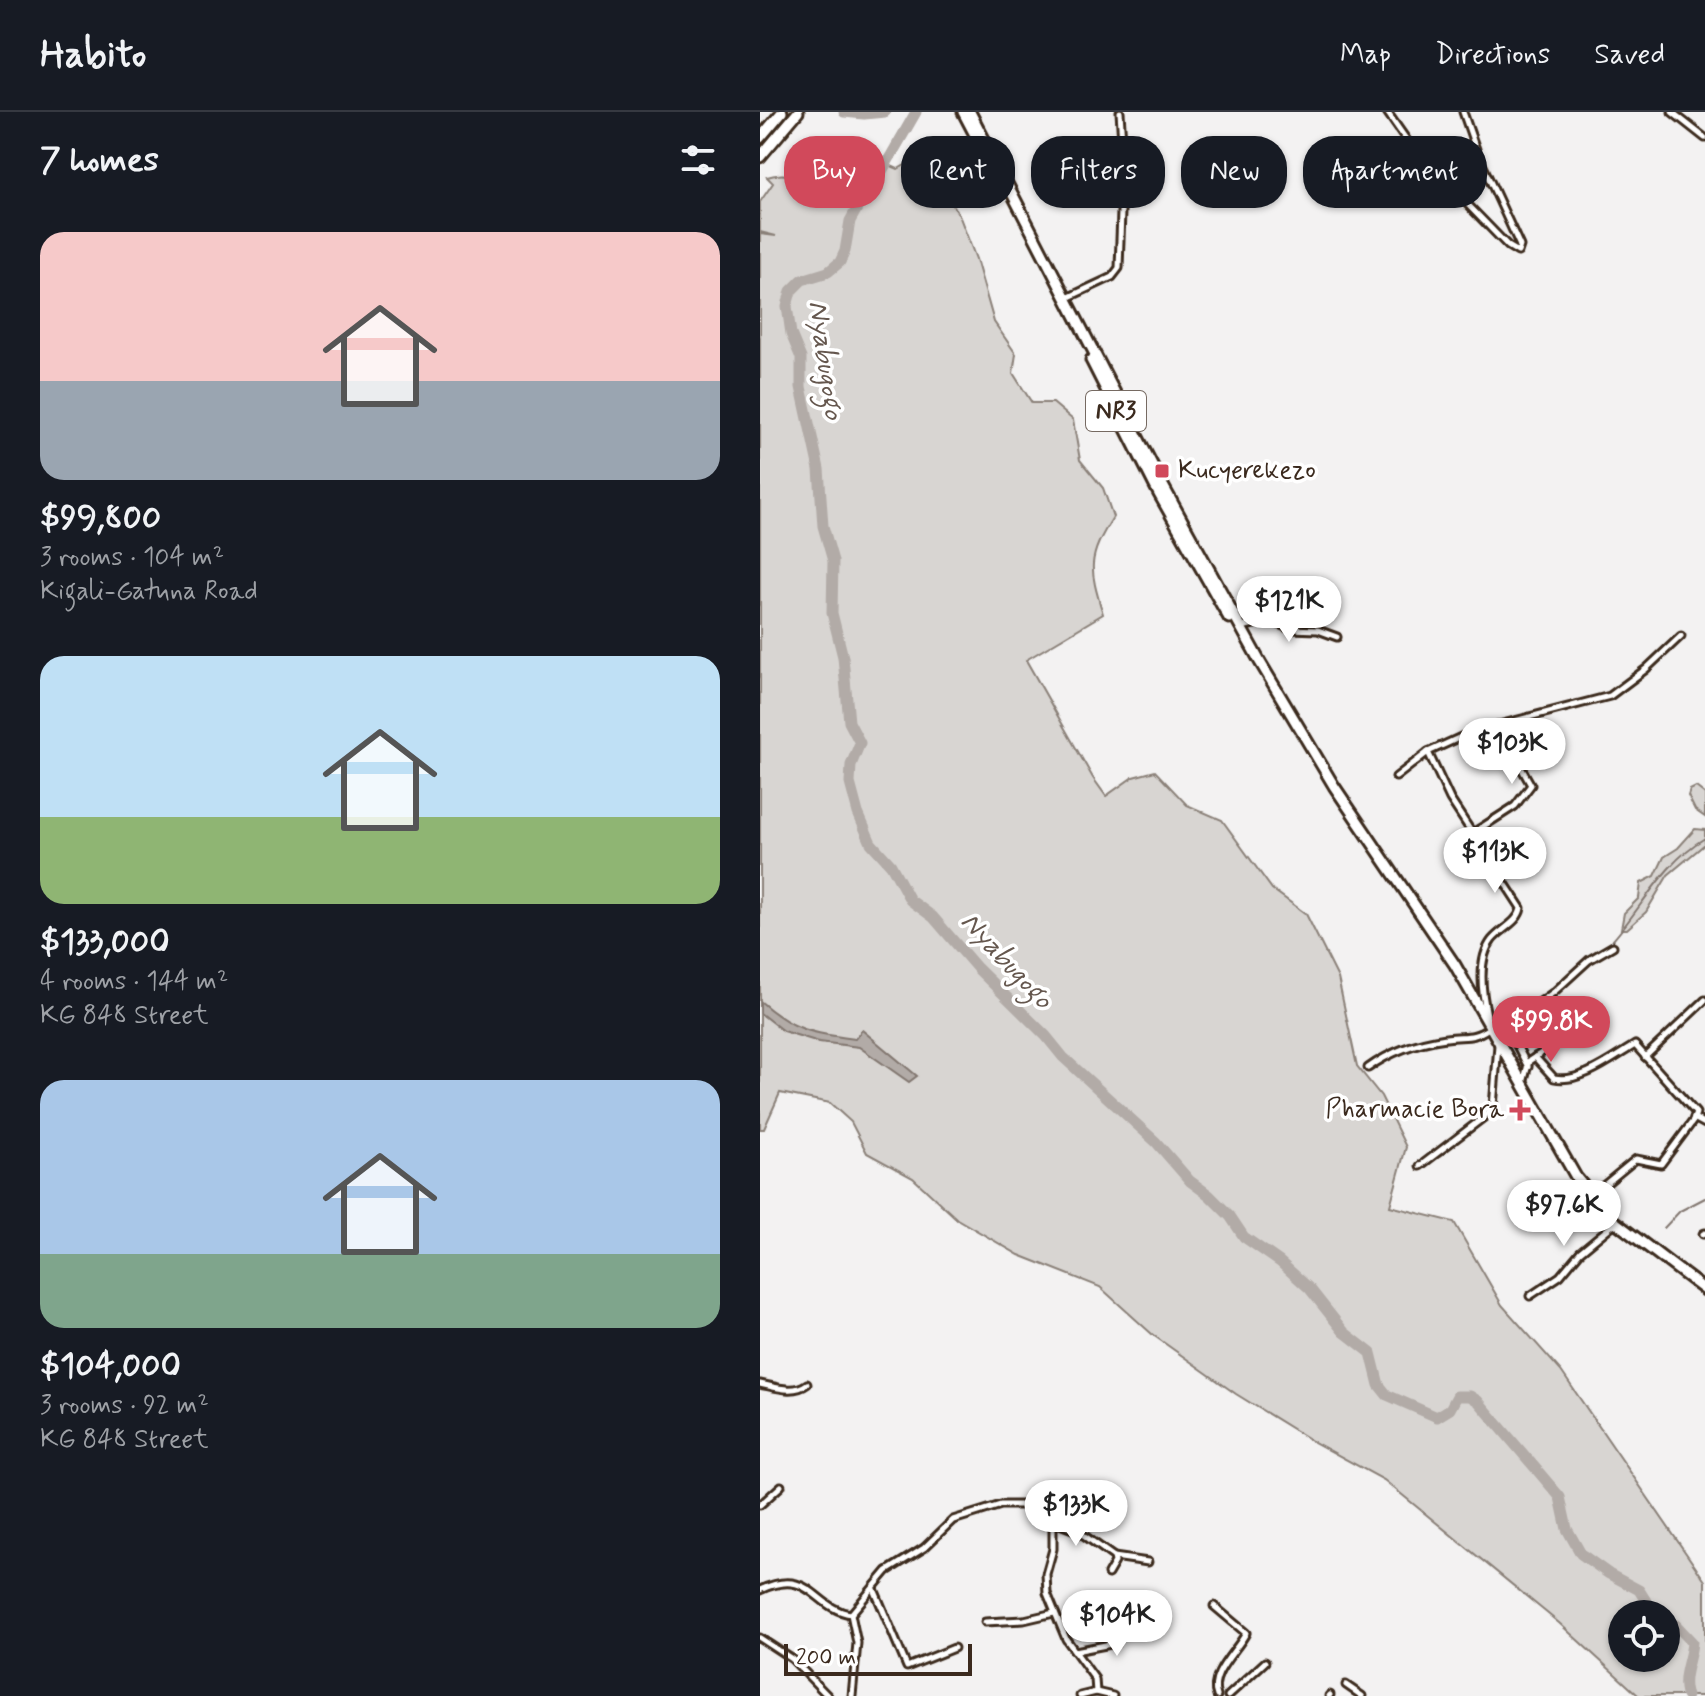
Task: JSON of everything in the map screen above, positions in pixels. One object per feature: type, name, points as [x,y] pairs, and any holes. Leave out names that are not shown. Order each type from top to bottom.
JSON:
[{"type":"main road","points":[[760,138],[782,112]]},
{"type":"main road","points":[[760,157],[798,112]]},
{"type":"main road","name":"NR3","points":[[963,112],[1159,494],[1222,606],[1334,786],[1425,916],[1576,1177],[1615,1222],[1705,1290]]},
{"type":"main road","name":"NR3","points":[[970,112],[1161,482],[1283,702]]},
{"type":"street","points":[[1066,299],[1112,277],[1119,268],[1123,156],[1120,112]]},
{"type":"street","points":[[1387,112],[1410,145],[1489,227],[1518,252],[1520,246],[1478,155],[1463,112]]},
{"type":"street","points":[[1672,112],[1705,138]]},
{"type":"street","points":[[1241,627],[1274,622],[1290,629],[1318,630],[1337,637]]},
{"type":"street","points":[[1396,777],[1428,752],[1464,735],[1610,696],[1646,669],[1681,636]]},
{"type":"street","points":[[1473,833],[1515,806],[1531,785],[1497,725]]},
{"type":"street","points":[[1368,1068],[1394,1051],[1448,1037],[1471,1037],[1490,1027],[1482,993],[1486,954],[1493,939],[1521,911],[1450,799],[1428,752]]},
{"type":"street","points":[[1528,1067],[1507,1026],[1564,984],[1589,960],[1613,946]]},
{"type":"street","points":[[1645,1057],[1705,1000]]},
{"type":"street","points":[[1523,1084],[1535,1057],[1569,1035]]},
{"type":"street","points":[[1420,1166],[1493,1107],[1498,1040]]},
{"type":"street","points":[[1535,1057],[1558,1079],[1591,1070],[1635,1045],[1696,1113],[1661,1164],[1636,1159],[1591,1196]]},
{"type":"street","points":[[1694,1118],[1705,1124]]},
{"type":"street","points":[[1530,1296],[1560,1276],[1584,1248],[1615,1222]]},
{"type":"street","points":[[760,1384],[800,1389],[807,1384]]},
{"type":"street","points":[[760,1505],[781,1486]]},
{"type":"street","points":[[851,1614],[887,1571],[924,1548],[953,1520],[1001,1505],[1048,1505],[1053,1509],[1053,1549],[1046,1583],[1054,1613],[1066,1639],[1095,1679],[1096,1692]]},
{"type":"street","points":[[1052,1521],[1078,1531],[1114,1557],[1148,1562]]},
{"type":"street","points":[[1108,1574],[1115,1562],[1114,1557]]},
{"type":"street","points":[[760,1590],[775,1585],[801,1584],[836,1610],[851,1614]]},
{"type":"street","points":[[874,1589],[907,1667],[954,1648]]},
{"type":"street","points":[[1214,1606],[1246,1633],[1224,1665],[1215,1685],[1217,1696]]},
{"type":"street","points":[[985,1622],[1024,1620],[1054,1613]]},
{"type":"street","points":[[851,1614],[857,1643],[852,1696]]},
{"type":"street","points":[[1075,1651],[1116,1643],[1126,1622]]},
{"type":"street","points":[[760,1638],[792,1659],[828,1696]]},
{"type":"street","points":[[1228,1696],[1265,1662]]},
{"type":"street","points":[[1346,1685],[1362,1696]]},
{"type":"street","points":[[1080,1696],[1096,1692],[1113,1696]]},
{"type":"shaded area","points":[[889,165],[901,167],[901,208],[955,208],[959,215],[976,259],[994,322],[1016,354],[1013,373],[1032,403],[1053,403],[1073,420],[1080,460],[1103,488],[1113,517],[1098,543],[1093,564],[1103,614],[1026,660],[1106,796],[1133,777],[1155,771],[1187,805],[1222,820],[1272,889],[1306,914],[1338,978],[1357,1066],[1381,1096],[1406,1147],[1390,1206],[1454,1222],[1502,1305],[1561,1371],[1705,1581],[1705,1696],[1639,1696],[1613,1672],[1680,1672],[1680,1600],[1608,1600],[1608,1668],[1559,1623],[1384,1480],[1312,1441],[1236,1394],[1153,1335],[1100,1287],[1019,1255],[957,1219],[913,1178],[867,1153],[851,1122],[830,1103],[780,1093],[764,1129],[760,1129],[760,234],[776,236],[760,232],[760,202],[773,183],[767,177],[784,175],[784,208],[885,208],[885,171]]},
{"type":"shaded area","points":[[1696,787],[1705,794],[1705,817],[1695,810],[1688,796],[1690,790]]},
{"type":"shaded area","points":[[1695,829],[1705,830],[1705,844],[1668,875],[1646,912],[1627,929],[1621,929],[1624,913],[1639,898],[1641,883],[1655,876],[1664,857],[1678,848]]},
{"type":"shaded area","points":[[760,1001],[783,1019],[804,1029],[855,1039],[862,1030],[917,1076],[909,1082],[859,1047],[819,1042],[783,1031],[760,1013]]},
{"type":"waterway","points":[[844,112],[885,112]]},
{"type":"waterway","name":"Nyabugogo","points":[[916,112],[878,183],[864,196],[850,221],[840,262],[828,272],[802,280],[791,291],[787,306],[791,334],[801,358],[801,387],[819,469],[823,526],[833,561],[832,613],[843,657],[849,722],[860,743],[851,765],[850,783],[871,843],[891,865],[910,900],[933,917],[977,968],[1063,1057],[1156,1142],[1190,1181],[1230,1216],[1244,1237],[1280,1262],[1310,1289],[1344,1332],[1371,1353],[1379,1385],[1387,1395],[1437,1417],[1450,1409],[1457,1396],[1470,1396],[1478,1401],[1560,1497],[1567,1529],[1581,1554],[1639,1590],[1645,1600]]},
{"type":"waterway","points":[[1613,940],[1666,872],[1705,838]]},
{"type":"waterway","points":[[1664,1228],[1680,1211],[1705,1198]]},
{"type":"waterway","name":"Nyabugogo","points":[[1680,1629],[1692,1642],[1685,1676],[1687,1696]]},
{"type":"place","name":"Kucyerekezo","points":[[1162,471]]},
{"type":"place","name":"Pharmacie Bora","points":[[1520,1110]]}]
